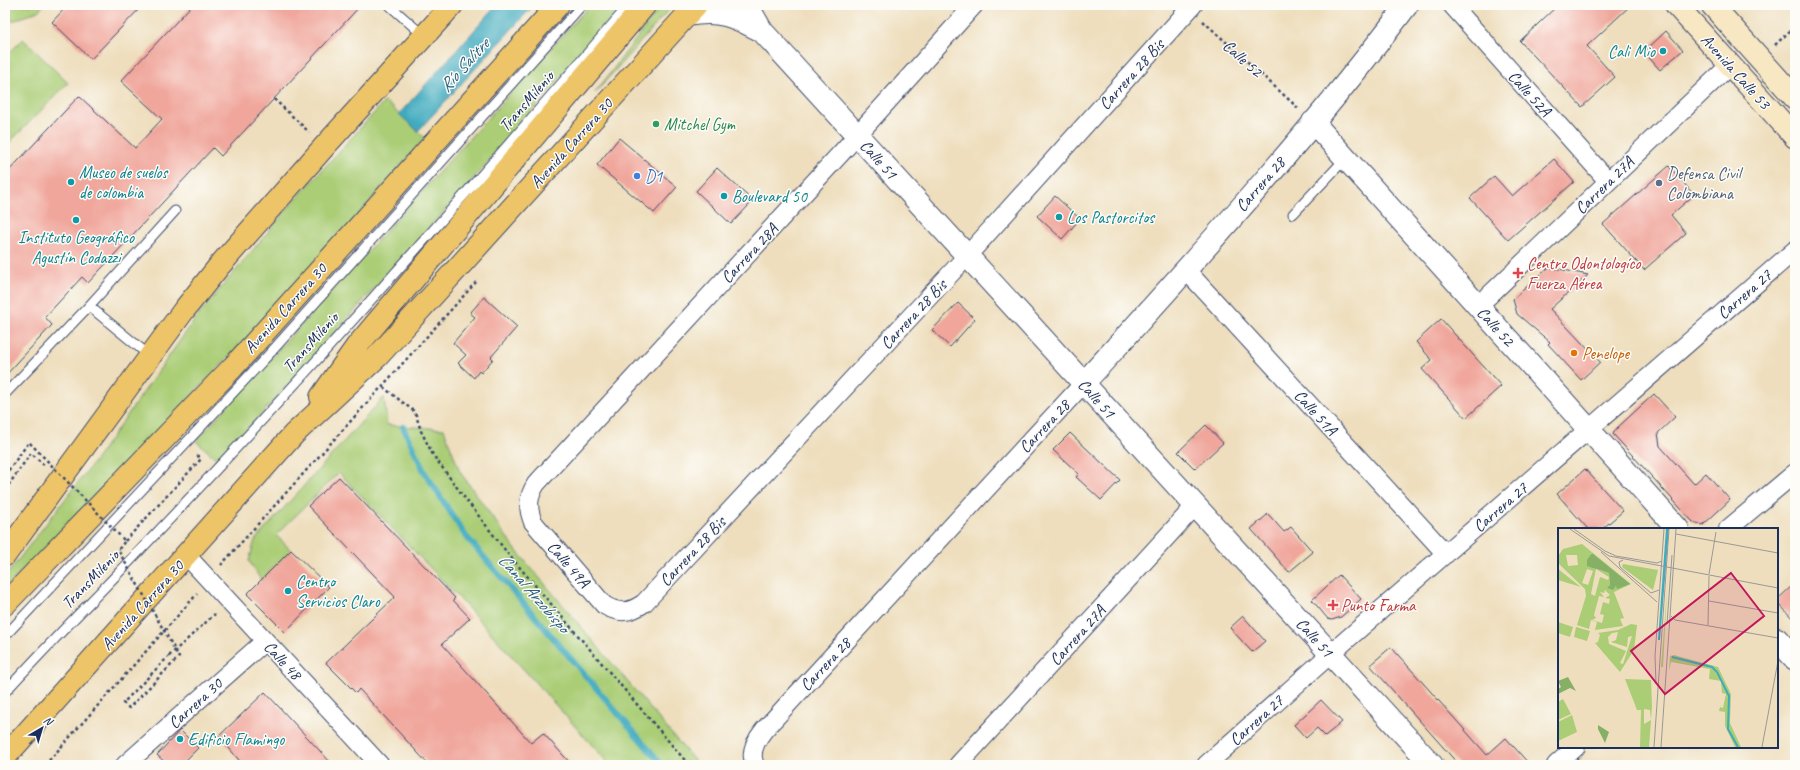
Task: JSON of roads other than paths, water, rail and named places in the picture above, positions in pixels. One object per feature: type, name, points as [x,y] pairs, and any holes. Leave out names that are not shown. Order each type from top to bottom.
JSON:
[{"type":"highway","points":[[5,555],[150,357],[220,265],[452,5]]},
{"type":"highway","name":"Avenida Carrera 30","points":[[5,604],[233,367],[558,5]]},
{"type":"highway","name":"Avenida Carrera 30","points":[[294,434],[357,346],[645,5]]},
{"type":"highway","name":"Avenida Carrera 30","points":[[5,757],[294,434],[377,357],[692,10]]},
{"type":"main road","name":"Avenida Calle 53","points":[[1676,5],[1795,137]]},
{"type":"main road","name":"Avenida Calle 53","points":[[1712,5],[1795,98]]},
{"type":"street","name":"Calle 51","points":[[747,5],[762,31],[1432,765]]},
{"type":"street","name":"Carrera 28A","points":[[528,502],[530,493],[536,484],[857,135],[974,5]]},
{"type":"street","name":"Carrera 28","points":[[754,757],[757,739],[764,730],[1186,270],[1308,116],[1407,5]]},
{"type":"street","name":"Calle 52A","points":[[1452,5],[1608,181]]},
{"type":"street","name":"Carrera 28 Bis","points":[[624,612],[634,610],[644,603],[967,256],[1191,7]]},
{"type":"street","name":"Calle 51","points":[[692,10],[730,16],[762,31]]},
{"type":"street","name":"Carrera 27A","points":[[1478,306],[1730,65]]},
{"type":"street","name":"Calle 52","points":[[1308,116],[1677,528]]},
{"type":"street","name":"Carrera 27","points":[[1206,765],[1330,654],[1795,250]]},
{"type":"street","name":"Calle 51A","points":[[1186,270],[1446,554]]},
{"type":"street","points":[[1729,528],[1795,474]]},
{"type":"street","name":"Calle 49A","points":[[528,502],[529,512],[533,522],[604,605],[613,610],[624,612]]},
{"type":"street","name":"Carrera 27A","points":[[958,765],[1195,506]]},
{"type":"street","name":"Calle 48","points":[[186,555],[380,765]]},
{"type":"street","points":[[1778,640],[1795,659]]},
{"type":"street","name":"Carrera 30","points":[[125,765],[265,641]]},
{"type":"street","points":[[1556,765],[1575,748]]},
{"type":"lane","points":[[389,5],[424,36]]},
{"type":"lane","name":"TransMilenio","points":[[5,636],[297,323],[582,5]]},
{"type":"lane","name":"TransMilenio","points":[[5,692],[52,640],[147,544],[299,378],[494,163],[629,5]]},
{"type":"lane","points":[[1293,214],[1346,158]]},
{"type":"lane","points":[[5,394],[89,306],[176,211]]},
{"type":"lane","points":[[89,306],[150,357]]},
{"type":"water","name":"Río Salitre","points":[[497,5],[534,5],[418,131],[399,114]]},
{"type":"waterway","name":"Canal Arzobispo","points":[[403,427],[425,473],[465,535],[662,765]]},
{"type":"place","name":"Cali Mio","points":[[1663,51]]},
{"type":"place","name":"Mitchel Gym","points":[[656,124]]},
{"type":"place","name":"D1","points":[[637,176]]},
{"type":"place","name":"Museo de suelos de colombia","points":[[71,182]]},
{"type":"place","name":"Defensa Civil Colombiana","points":[[1659,183]]},
{"type":"place","name":"Boulevard 50","points":[[724,196]]},
{"type":"place","name":"Los Pastorcitos","points":[[1059,217]]},
{"type":"place","name":"Instituto Geográfico Agustín Codazzi","points":[[76,220]]},
{"type":"place","name":"Centro Odontologíco Fuerza Aérea","points":[[1518,273]]},
{"type":"place","name":"Penelope","points":[[1574,353]]},
{"type":"place","name":"Centro Servicios Claro","points":[[288,591]]},
{"type":"place","name":"Punto Farma","points":[[1333,605]]},
{"type":"place","name":"Edificio Flamingo","points":[[180,739]]}]
